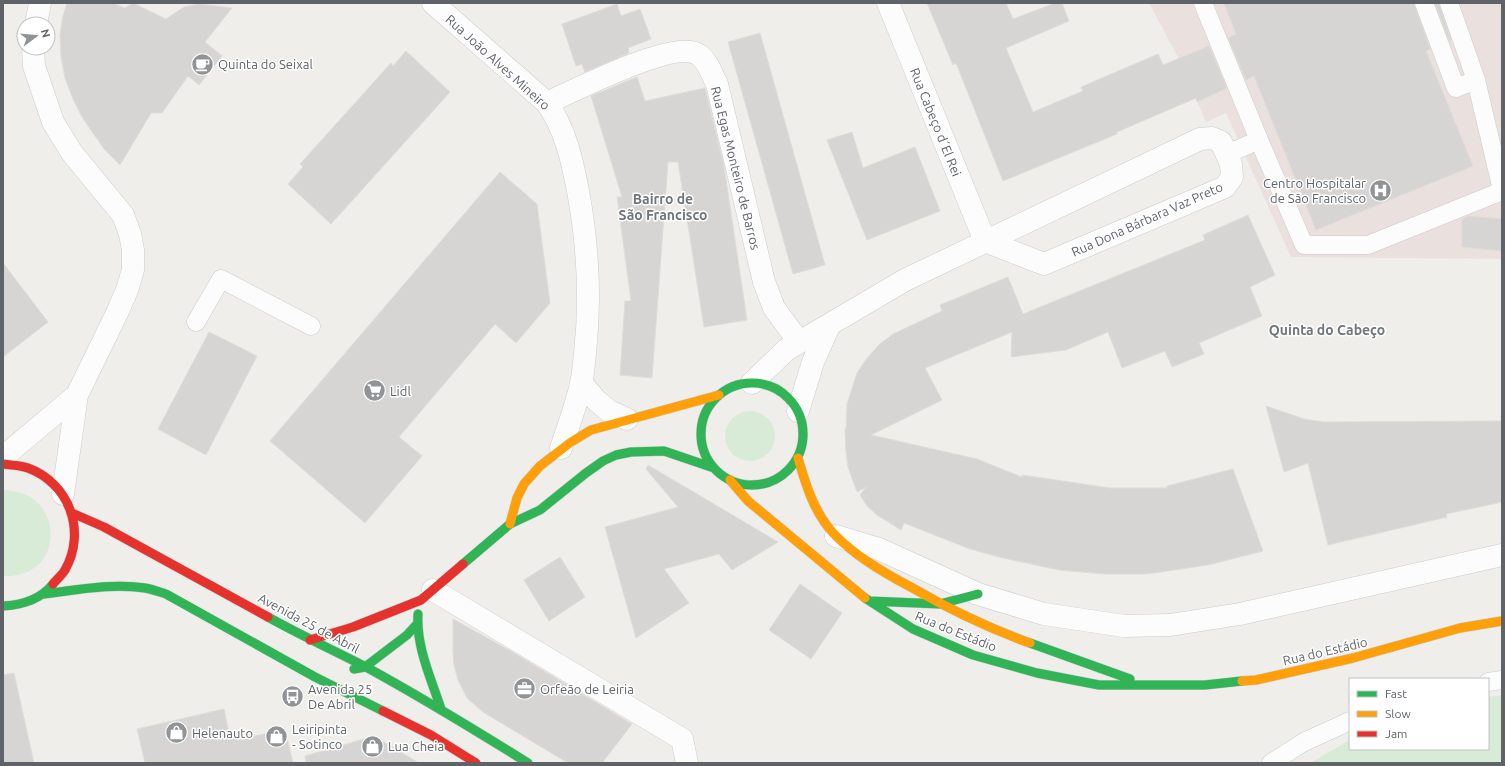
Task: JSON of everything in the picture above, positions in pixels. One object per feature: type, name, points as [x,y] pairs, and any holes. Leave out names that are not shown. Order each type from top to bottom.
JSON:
[{"type":"street","points":[[38,16],[40,3]]},
{"type":"street","name":"Rua João Alves Mineiro","points":[[433,3],[547,103],[556,116],[564,134],[575,177],[584,225],[588,259],[589,294],[586,342],[581,384],[561,448]]},
{"type":"street","name":"Rua Cabeço d´El Rei","points":[[888,3],[985,241]]},
{"type":"street","name":"Rua Egas Monteiro de Barros","points":[[547,103],[639,61],[686,50],[699,55],[708,67],[716,84],[764,282],[774,308],[799,342]]},
{"type":"street","points":[[33,56],[34,66],[53,122],[72,153],[123,215],[130,234],[133,250],[133,270],[127,290],[76,395],[68,504]]},
{"type":"street","name":"Rua Dona Bárbara Vaz Preto","points":[[752,383],[786,350],[905,280],[985,241],[1200,139],[1212,138],[1221,142],[1231,164],[1232,177],[1225,187],[1044,264],[985,241]]},
{"type":"street","points":[[798,411],[813,362],[829,326]]},
{"type":"street","points":[[752,383],[766,385],[779,390],[790,399],[798,411],[804,434],[802,446],[798,458],[789,470],[776,480],[761,485],[745,485],[730,480],[721,475],[714,468],[705,454],[701,439],[703,422],[709,407],[719,395],[729,388],[740,384],[752,383]]},
{"type":"street","points":[[581,384],[609,411],[627,419]]},
{"type":"street","points":[[3,457],[76,395]]},
{"type":"street","points":[[510,524],[513,507],[518,493],[529,477],[561,448],[591,430],[719,395]]},
{"type":"street","points":[[310,640],[353,627],[427,595],[510,524],[540,510],[586,472],[616,455],[631,452],[664,451],[714,468]]},
{"type":"street","name":"Rua do Estádio","points":[[798,458],[809,495],[819,513],[836,536],[876,568],[940,604],[1019,639],[1150,686]]},
{"type":"street","points":[[3,464],[26,466],[53,482],[68,504],[76,531],[74,549],[68,566],[58,582],[44,594],[32,600],[4,606]]},
{"type":"street","name":"Rua do Estádio","points":[[730,480],[748,501],[869,601],[914,629],[973,655],[1038,673],[1070,680],[1099,684],[1150,686],[1205,685],[1256,680],[1353,658],[1460,628],[1502,621]]},
{"type":"street","name":"Avenida 25 de Abril","points":[[68,504],[104,526],[310,640],[366,667],[441,709],[528,763]]},
{"type":"street","points":[[836,536],[879,549],[978,594],[1044,614],[1124,626],[1170,625],[1240,614],[1502,556]]},
{"type":"street","points":[[44,594],[104,587],[147,588],[166,594],[315,677],[431,736],[476,763]]},
{"type":"street","points":[[869,601],[940,604],[978,594]]},
{"type":"street","points":[[342,672],[366,667],[406,635],[417,624],[427,595]]},
{"type":"street","points":[[427,595],[682,739],[687,763]]},
{"type":"street","points":[[417,624],[441,709]]},
{"type":"street","points":[[315,677],[329,674]]},
{"type":"lane","points":[[1203,3],[1259,140],[1304,244],[1368,245],[1502,190],[1476,80],[1448,3]]},
{"type":"lane","points":[[1424,3],[1456,88],[1476,80]]},
{"type":"lane","points":[[1227,154],[1259,140]]},
{"type":"lane","points":[[196,322],[221,279],[311,326]]},
{"type":"lane","points":[[1489,682],[1502,680]]},
{"type":"lane","points":[[1271,763],[1304,742],[1349,721]]},
{"type":"shaded area","name":"Centro Hospitalar de São Francisco","points":[[1149,3],[1502,3],[1502,259],[1291,257],[1226,113],[1206,122],[1179,59]]},
{"type":"green space","points":[[750,411],[764,415],[771,422],[775,436],[771,450],[764,457],[750,461],[736,457],[729,450],[725,436],[729,422],[736,415]]},
{"type":"green space","points":[[6,490],[26,495],[39,504],[48,520],[50,538],[49,547],[40,563],[27,572],[18,575],[3,576],[3,491]]},
{"type":"green space","points":[[1502,695],[1502,763],[1310,763],[1349,741],[1349,750],[1489,750],[1489,697]]},
{"type":"building","points":[[67,3],[112,3],[125,8],[133,3],[166,19],[184,7],[199,4],[232,8],[205,42],[222,56],[199,85],[188,76],[162,113],[151,113],[120,165],[104,149],[82,117],[65,78],[61,57],[60,35]]},
{"type":"building","points":[[927,3],[1006,3],[1013,19],[1055,3],[1062,3],[1069,21],[1006,48],[1033,112],[1083,91],[1081,87],[1158,54],[1163,65],[1209,46],[1227,88],[1197,102],[1196,98],[1117,132],[1117,134],[1003,181],[956,63],[953,65]]},
{"type":"building","points":[[1224,3],[1414,3],[1430,49],[1426,51],[1473,166],[1316,230],[1254,76],[1246,80],[1228,38],[1236,34]]},
{"type":"building","points":[[1435,3],[1439,3],[1451,40],[1449,41]]},
{"type":"building","points":[[617,4],[621,16],[640,9],[651,39],[628,48],[629,53],[585,72],[582,64],[576,66],[562,24]]},
{"type":"building","points":[[760,33],[825,265],[793,274],[728,42]]},
{"type":"building","points":[[406,51],[450,92],[331,224],[288,184],[303,167],[300,164],[391,63],[393,66]]},
{"type":"building","points":[[637,77],[645,101],[705,88],[724,166],[747,320],[704,327],[678,162],[668,162],[652,378],[620,375],[625,301],[631,301],[617,197],[622,197],[591,96]]},
{"type":"building","points":[[852,132],[863,168],[915,147],[940,211],[867,240],[827,140]]},
{"type":"building","name":"Lidl","points":[[500,172],[537,204],[550,303],[516,343],[495,324],[399,437],[422,456],[365,523],[270,441]]},
{"type":"building","points":[[1248,215],[1275,275],[1250,287],[1262,316],[1199,343],[1204,354],[1172,367],[1165,351],[1122,368],[1108,332],[1066,350],[1011,357],[1012,332],[925,368],[942,400],[871,435],[977,459],[1022,477],[1022,475],[1110,488],[1167,488],[1167,486],[1233,469],[1263,551],[1208,565],[1147,574],[1105,574],[1059,570],[970,549],[904,523],[901,530],[877,515],[867,506],[860,495],[866,487],[857,492],[848,467],[845,429],[847,404],[857,373],[867,358],[880,344],[893,334],[942,311],[940,305],[1008,277],[1023,314],[1205,240],[1203,235]]},
{"type":"building","points":[[1468,216],[1502,219],[1502,251],[1462,247],[1462,219]]},
{"type":"building","points":[[3,263],[48,322],[3,357]]},
{"type":"building","points":[[209,332],[257,356],[206,455],[158,429]]},
{"type":"building","points":[[1266,406],[1304,419],[1324,422],[1502,421],[1502,502],[1446,514],[1447,517],[1328,545],[1308,463],[1284,472]]},
{"type":"building","points":[[648,465],[778,542],[732,570],[719,554],[664,569],[689,603],[636,638],[605,527],[678,507],[646,469]]},
{"type":"building","points":[[560,557],[585,597],[549,621],[524,580]]},
{"type":"building","points":[[800,584],[842,613],[811,659],[769,630]]},
{"type":"building","name":"Orfeão de Leiria","points":[[453,619],[509,650],[632,724],[602,763],[568,763],[483,712],[467,698],[458,680],[454,665]]},
{"type":"building","points":[[14,673],[34,763],[3,763],[3,675]]},
{"type":"building","points":[[224,709],[229,733],[236,731],[238,740],[285,729],[293,763],[145,763],[137,729]]},
{"type":"building","points":[[374,736],[419,763],[306,763],[305,756]]},
{"type":"traffic: fast","points":[[752,383],[772,387],[788,398],[799,414],[803,434],[799,454],[788,470],[772,481],[752,485],[732,481],[716,470],[705,454],[701,434],[705,414],[716,398],[732,387],[752,383]]},
{"type":"traffic: fast","points":[[463,564],[510,524],[540,510],[586,473],[603,461],[616,455],[631,452],[664,451],[714,468]]},
{"type":"traffic: fast","points":[[3,606],[24,603],[31,600],[43,594],[53,584]]},
{"type":"traffic: fast","points":[[44,594],[120,586],[145,588],[166,594],[315,677],[383,711]]},
{"type":"traffic: fast","points":[[870,601],[940,604],[978,594]]},
{"type":"traffic: fast","points":[[865,598],[913,629],[973,655],[1037,673],[1099,685],[1205,685],[1242,681]]},
{"type":"traffic: fast","points":[[418,614],[419,638],[441,709]]},
{"type":"traffic: fast","points":[[268,617],[387,678],[528,763]]},
{"type":"traffic: fast","points":[[354,669],[365,667],[407,635],[417,624]]},
{"type":"traffic: fast","points":[[1030,643],[1130,679]]},
{"type":"traffic: slow","points":[[510,524],[517,498],[524,484],[540,466],[571,442],[591,430],[719,395]]},
{"type":"traffic: slow","points":[[798,458],[812,500],[822,519],[836,536],[852,550],[880,570],[938,602],[983,624],[1030,643]]},
{"type":"traffic: slow","points":[[730,480],[748,501],[865,598]]},
{"type":"traffic: slow","points":[[1242,681],[1256,680],[1353,658],[1460,628],[1502,621]]},
{"type":"traffic: jam","points":[[3,464],[25,467],[42,475],[54,485],[64,497],[70,510],[74,525],[74,540],[71,555],[65,570],[53,584]]},
{"type":"traffic: jam","points":[[72,513],[104,527],[268,617]]},
{"type":"traffic: jam","points":[[310,640],[353,627],[421,600],[463,564]]},
{"type":"traffic: jam","points":[[383,711],[431,735],[476,763]]},
{"type":"place","name":"Quinta do Seixal","points":[[202,64]]},
{"type":"place","name":"Centro Hospitalar de São Francisco","points":[[1381,190]]},
{"type":"place","name":"Lidl","points":[[375,391]]},
{"type":"place","name":"Orfeão de Leiria","points":[[524,689]]},
{"type":"place","name":"Avenida 25 De Abril","points":[[293,696]]},
{"type":"place","name":"Helenauto","points":[[177,733]]},
{"type":"place","name":"Leiripinta - Sotinco","points":[[276,736]]},
{"type":"place","name":"Lua Cheia","points":[[372,746]]},
{"type":"district","name":"Bairro de São Francisco","points":[[663,208]]},
{"type":"district","name":"Quinta do Cabeço","points":[[1327,330]]}]
